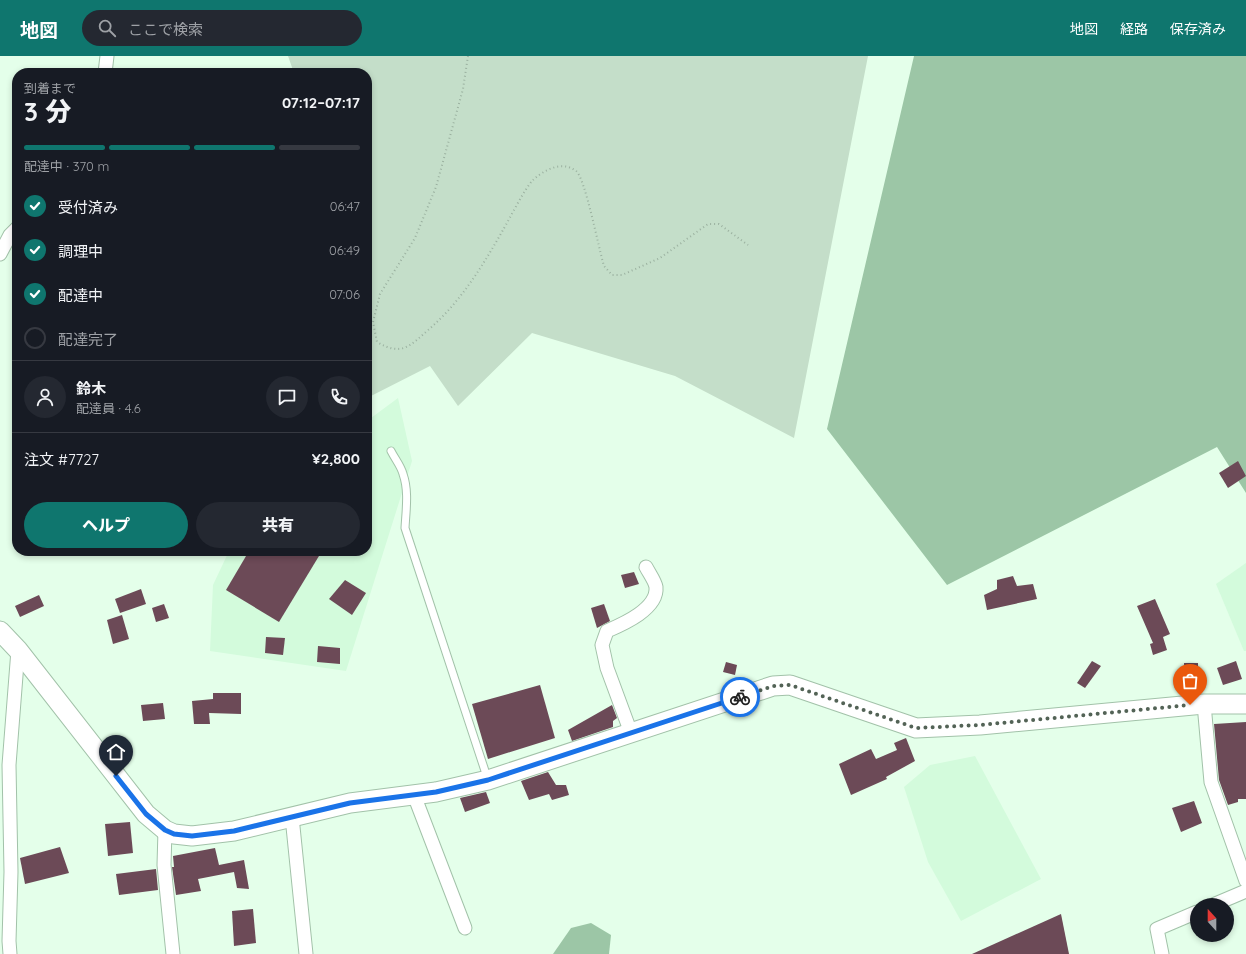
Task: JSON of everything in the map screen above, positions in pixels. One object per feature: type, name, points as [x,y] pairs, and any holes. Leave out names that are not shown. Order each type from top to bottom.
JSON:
[{"type":"street","points":[[106,68],[107,56]]},
{"type":"street","points":[[0,254],[12,233]]},
{"type":"street","points":[[631,733],[607,668],[602,645],[607,631],[634,618],[654,600],[656,587],[646,567]]},
{"type":"street","points":[[0,631],[18,650],[146,814],[165,830],[174,834],[192,836],[234,831],[350,803],[414,795],[488,780],[773,686],[790,685],[916,728],[980,725],[1204,704],[1246,704]]},
{"type":"street","points":[[10,954],[11,872],[9,765],[18,650]]},
{"type":"street","points":[[1204,704],[1211,782],[1246,881]]},
{"type":"street","points":[[414,795],[465,928]]},
{"type":"street","points":[[292,817],[306,954]]},
{"type":"street","points":[[165,830],[164,865],[173,954]]},
{"type":"street","points":[[1230,898],[1246,891]]},
{"type":"street","points":[[1162,954],[1157,929],[1190,915]]},
{"type":"lane","points":[[391,451],[403,474],[405,485],[407,507],[405,528],[488,780]]},
{"type":"path","points":[[468,56],[463,89],[436,187],[414,238],[380,294],[373,322],[377,342],[388,348],[400,349],[413,343],[444,316],[480,270],[532,181],[549,168],[565,166],[577,171],[584,185],[598,248],[604,266],[612,275],[622,275],[660,258],[708,224],[719,224],[748,245]]},
{"type":"shaded area","points":[[288,56],[868,56],[794,438],[675,376],[532,333],[458,406],[430,366],[372,395],[372,68],[292,68]]},
{"type":"shaded area","points":[[914,56],[1246,56],[1246,493],[1217,447],[947,585],[827,429]]},
{"type":"shaded area","points":[[398,398],[412,461],[346,671],[210,651],[213,585],[227,556],[372,556],[372,417]]},
{"type":"shaded area","points":[[1246,563],[1246,651],[1244,651],[1216,584]]},
{"type":"shaded area","points":[[975,756],[1041,879],[961,921],[928,862],[904,787],[930,765]]},
{"type":"shaded area","points":[[591,923],[611,935],[609,954],[553,954],[571,928]]},
{"type":"building","points":[[1238,461],[1246,476],[1228,488],[1219,473]]},
{"type":"building","points":[[246,556],[319,556],[279,622],[226,590]]},
{"type":"building","points":[[634,572],[639,584],[625,588],[621,575]]},
{"type":"building","points":[[1013,576],[1017,586],[1033,584],[1037,599],[987,610],[984,595],[997,589],[997,580]]},
{"type":"building","points":[[345,580],[366,593],[352,615],[329,599]]},
{"type":"building","points":[[141,589],[146,604],[120,613],[115,599]]},
{"type":"building","points":[[39,595],[44,606],[20,617],[15,606]]},
{"type":"building","points":[[1155,599],[1170,634],[1163,637],[1167,650],[1153,655],[1150,644],[1153,643],[1137,606]]},
{"type":"building","points":[[164,604],[169,618],[156,622],[152,608]]},
{"type":"building","points":[[604,604],[610,621],[597,628],[591,608]]},
{"type":"building","points":[[122,615],[129,639],[113,644],[107,620]]},
{"type":"building","points":[[266,637],[285,638],[283,655],[265,653]]},
{"type":"building","points":[[318,646],[340,648],[340,664],[317,662]]},
{"type":"building","points":[[1092,661],[1101,666],[1085,688],[1077,683]]},
{"type":"building","points":[[1236,661],[1242,679],[1223,685],[1217,668]]},
{"type":"building","points":[[726,662],[737,665],[735,675],[723,672]]},
{"type":"building","points":[[1184,663],[1198,663],[1198,681],[1185,682]]},
{"type":"building","points":[[540,685],[555,738],[488,759],[472,704]]},
{"type":"building","points":[[213,693],[241,693],[241,714],[209,713],[210,724],[194,724],[192,701],[213,699]]},
{"type":"building","points":[[163,703],[165,719],[143,721],[141,705]]},
{"type":"building","points":[[612,705],[617,718],[613,721],[613,727],[572,741],[568,730]]},
{"type":"building","points":[[1246,722],[1246,799],[1238,799],[1238,802],[1228,805],[1219,780],[1214,724]]},
{"type":"building","points":[[906,738],[915,761],[886,777],[887,779],[851,795],[839,764],[871,749],[876,759],[897,750],[894,743]]},
{"type":"building","points":[[548,772],[556,785],[566,785],[569,795],[552,800],[549,794],[529,800],[521,781]]},
{"type":"building","points":[[486,792],[490,803],[465,812],[460,798]]},
{"type":"building","points":[[1194,801],[1202,823],[1181,832],[1172,808]]},
{"type":"building","points":[[130,822],[133,853],[108,856],[105,824]]},
{"type":"building","points":[[60,847],[69,873],[25,884],[20,858]]},
{"type":"building","points":[[215,848],[219,865],[244,860],[249,889],[237,888],[234,872],[198,879],[201,891],[176,895],[172,867],[174,867],[173,856]]},
{"type":"building","points":[[156,869],[158,890],[119,895],[116,874]]},
{"type":"building","points":[[253,909],[256,943],[234,946],[232,911]]},
{"type":"building","points":[[1061,914],[1069,954],[972,954]]},
{"type":"way so far","points":[[740,697],[773,686],[790,685],[916,728],[980,725],[1190,705]]},
{"type":"route","points":[[116,776],[146,814],[165,830],[174,834],[192,836],[234,831],[350,803],[436,792],[488,780],[740,697]]}]
